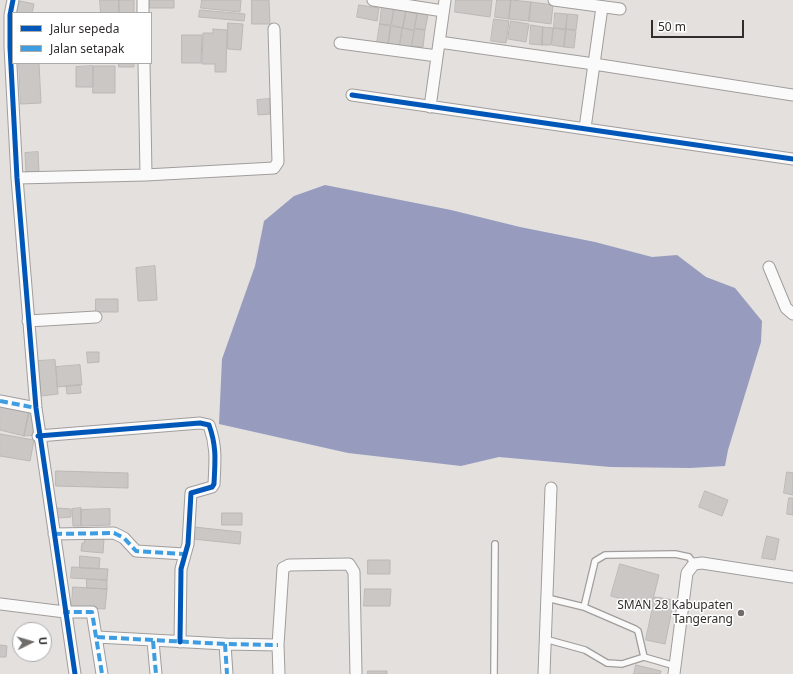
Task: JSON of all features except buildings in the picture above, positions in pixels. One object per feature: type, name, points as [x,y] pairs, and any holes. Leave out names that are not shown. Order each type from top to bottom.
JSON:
[{"type":"street","points":[[14,0],[10,15],[17,178],[38,436],[75,674]]},
{"type":"street","points":[[143,0],[143,12]]},
{"type":"street","points":[[373,0],[443,11]]},
{"type":"street","points":[[430,107],[445,0]]},
{"type":"street","points":[[554,0],[610,6],[594,64],[585,128]]},
{"type":"street","points":[[17,178],[146,175],[274,168],[278,162],[274,29]]},
{"type":"street","points":[[439,42],[793,95]]},
{"type":"street","points":[[340,43],[437,56]]},
{"type":"street","points":[[144,64],[146,175]]},
{"type":"street","points":[[352,95],[793,159]]},
{"type":"street","points":[[769,268],[786,308],[793,314]]},
{"type":"street","points":[[28,321],[96,317]]},
{"type":"street","points":[[0,401],[36,408]]},
{"type":"street","points":[[38,436],[200,423],[209,425],[215,442],[216,451],[214,484],[212,488],[191,493],[188,544],[181,569],[180,642]]},
{"type":"street","points":[[544,674],[551,488]]},
{"type":"street","points":[[54,534],[114,533],[124,538],[136,551],[184,554]]},
{"type":"street","points":[[674,670],[687,573],[694,564],[702,563],[793,577]]},
{"type":"street","points":[[279,674],[278,645],[282,568],[289,565],[349,564],[354,572],[356,674]]},
{"type":"street","points":[[0,604],[65,612],[92,612],[98,637],[102,674]]},
{"type":"street","points":[[98,637],[153,641],[278,645]]},
{"type":"street","points":[[153,641],[156,674]]},
{"type":"street","points":[[225,644],[226,674]]},
{"type":"lane","points":[[494,674],[495,544]]},
{"type":"lane","points":[[584,607],[595,561],[605,555],[675,554],[689,557],[694,564]]},
{"type":"lane","points":[[547,598],[584,607],[635,629],[638,632],[644,657]]},
{"type":"lane","points":[[545,639],[585,650],[607,663],[622,664],[644,657],[674,670]]},
{"type":"water","points":[[325,185],[451,210],[520,227],[595,242],[652,257],[677,255],[706,277],[735,288],[762,321],[761,342],[728,450],[725,466],[690,468],[610,467],[499,457],[461,466],[348,453],[219,424],[222,359],[255,266],[264,221],[294,196]]},
{"type":"marked path","points":[[0,401],[36,408]]},
{"type":"marked path","points":[[54,534],[114,533],[124,538],[136,551],[184,554]]},
{"type":"marked path","points":[[66,615],[65,612],[92,612],[102,674]]},
{"type":"marked path","points":[[97,637],[225,644],[278,645]]},
{"type":"marked path","points":[[153,641],[156,674]]},
{"type":"marked path","points":[[225,644],[227,674]]},
{"type":"cycle path","points":[[13,0],[10,15],[10,47],[17,178],[36,408],[75,674]]},
{"type":"cycle path","points":[[352,95],[793,159]]},
{"type":"cycle path","points":[[38,436],[200,423],[209,425],[212,433],[214,448],[214,484],[212,487],[191,493],[188,544],[181,569],[180,642]]},
{"type":"place","name":"SMAN 28 Kabupaten Tangerang","points":[[741,613]]}]
